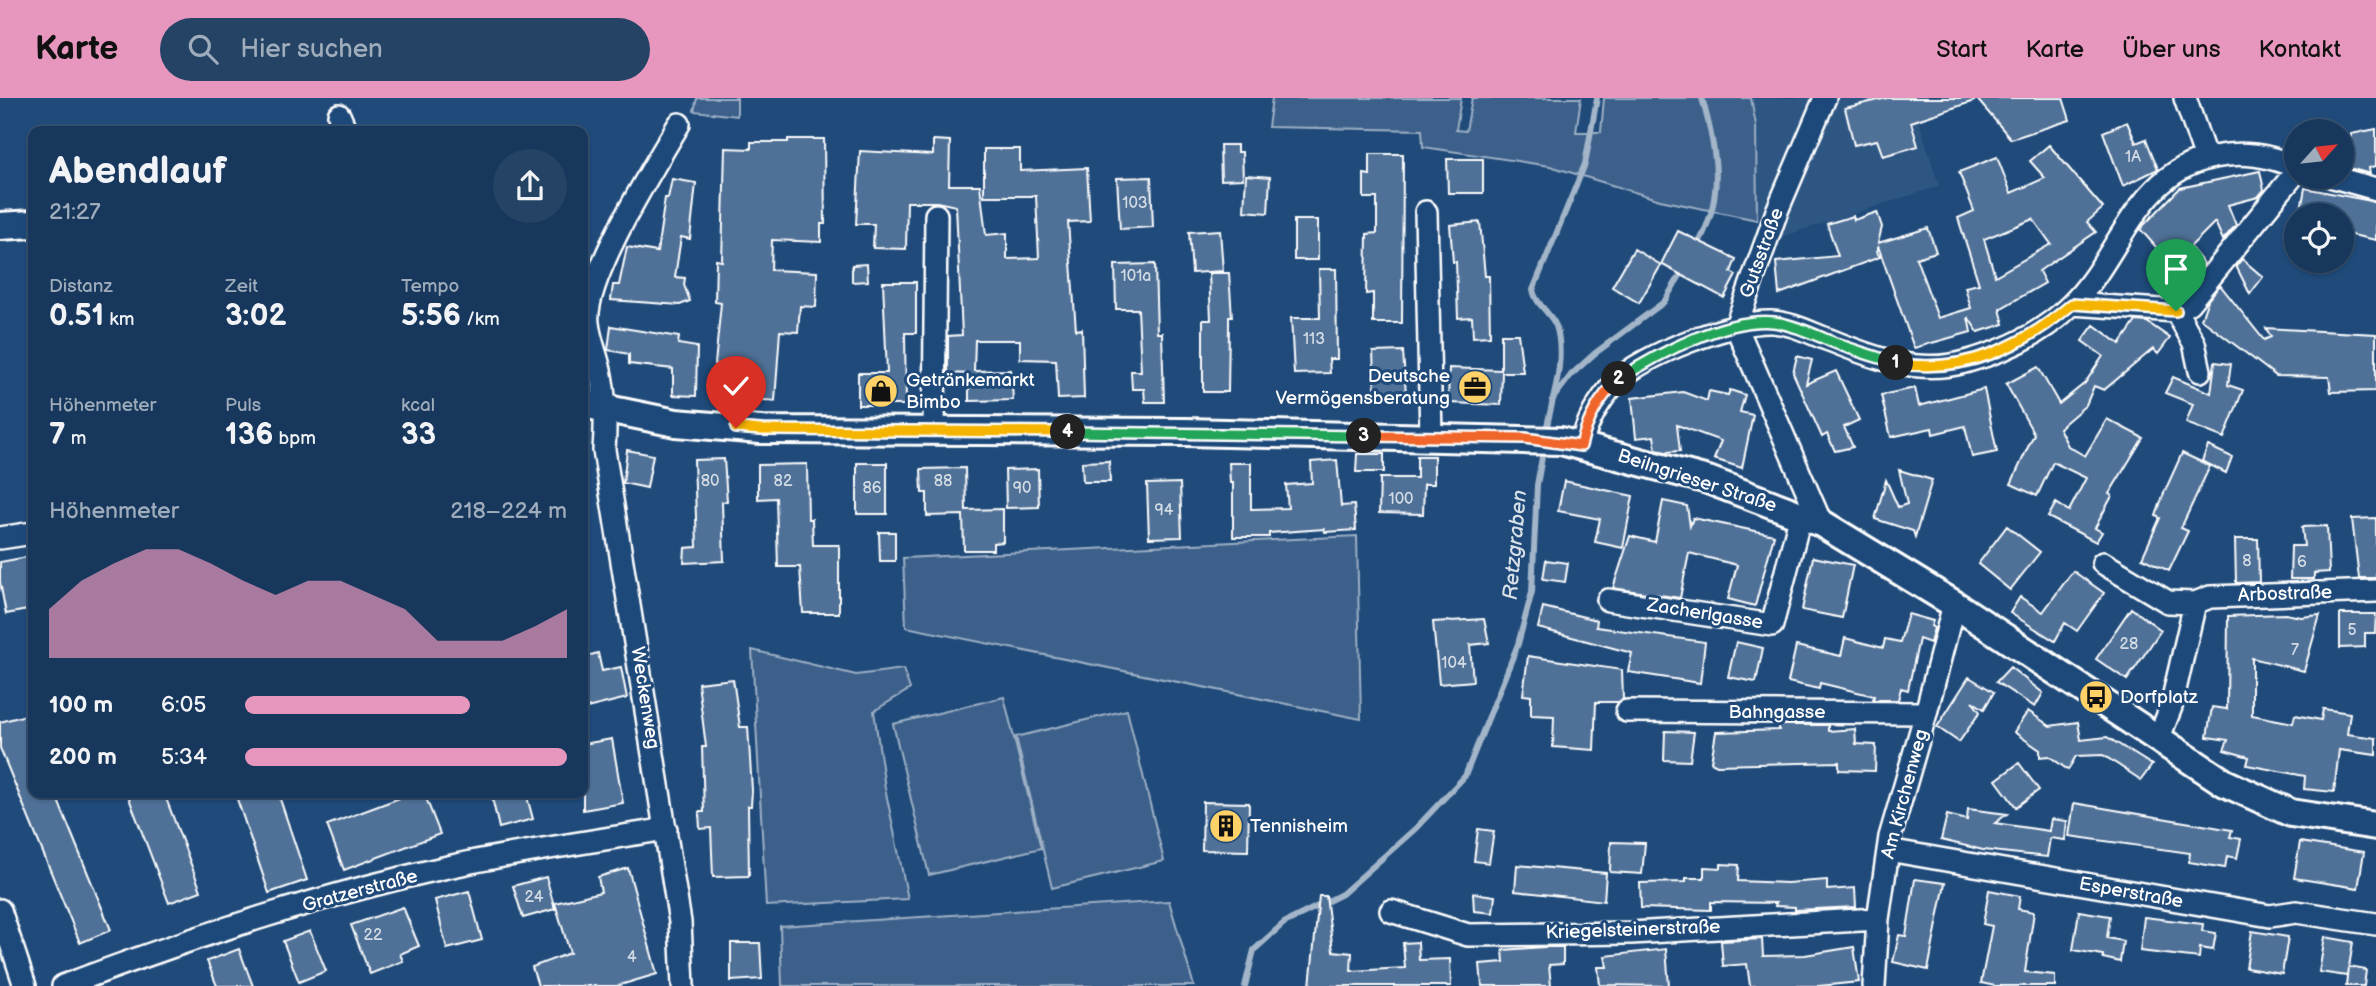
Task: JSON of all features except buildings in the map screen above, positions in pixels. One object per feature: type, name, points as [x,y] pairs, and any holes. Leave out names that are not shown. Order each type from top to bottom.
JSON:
[{"type":"main road","points":[[0,226],[28,224]]},
{"type":"main road","name":"Beilngrieser Straße","points":[[595,407],[676,423],[761,430],[1525,438],[1571,444],[1708,480],[1811,519],[1954,604],[2225,783],[2291,813],[2376,826]]},
{"type":"street","name":"Gutsstraße","points":[[1736,326],[1777,211],[1825,98]]},
{"type":"street","points":[[2185,98],[2206,159]]},
{"type":"street","name":"Weckenweg","points":[[588,317],[598,274],[634,201],[679,124]]},
{"type":"street","points":[[1571,444],[1586,426],[1595,407],[1618,380],[1652,358],[1736,326],[1772,322],[1804,329],[1862,353],[1898,364],[1927,368],[1958,364],[1992,354],[2027,339],[2072,304],[2092,280],[2138,208],[2156,186],[2176,171],[2206,159],[2231,154],[2251,154],[2284,163]]},
{"type":"street","points":[[2354,183],[2376,189]]},
{"type":"street","points":[[2072,304],[2176,311],[2189,303],[2284,184]]},
{"type":"street","points":[[1426,212],[1431,437]]},
{"type":"street","points":[[934,431],[936,215]]},
{"type":"street","points":[[2176,311],[2194,343],[2200,371]]},
{"type":"street","name":"Weckenweg","points":[[588,325],[601,373],[595,407],[666,829],[682,937],[683,986]]},
{"type":"street","points":[[1736,326],[1811,519]]},
{"type":"street","name":"Zacherlgasse","points":[[1608,600],[1772,625],[1811,519]]},
{"type":"street","points":[[0,538],[28,534]]},
{"type":"street","name":"Arbostraße","points":[[2102,564],[2168,602],[2195,603],[2210,597],[2376,591]]},
{"type":"street","points":[[2158,740],[2171,706],[2195,603]]},
{"type":"street","name":"Am Kirchenweg","points":[[1874,986],[1878,919],[1888,850],[1954,604]]},
{"type":"street","name":"Bahngasse","points":[[1627,711],[1926,713]]},
{"type":"street","name":"Gratzerstraße","points":[[63,986],[151,953],[367,887],[472,862],[666,829]]},
{"type":"street","name":"Esperstraße","points":[[1888,850],[2270,916],[2296,912],[2376,924]]},
{"type":"street","points":[[0,910],[24,986]]},
{"type":"street","name":"Kriegelsteinerstraße","points":[[1391,911],[1468,934],[1631,933],[1878,919]]},
{"type":"shaded area","points":[[697,98],[737,98],[737,116],[694,111]]},
{"type":"shaded area","points":[[1272,98],[1461,98],[1456,130],[1466,131],[1472,98],[1581,98],[1576,132],[1601,132],[1604,98],[1751,98],[1756,125],[1757,220],[1660,200],[1550,166],[1423,147],[1422,130],[1268,127]]},
{"type":"shaded area","points":[[1751,98],[1912,98],[1939,186],[1781,237],[1757,220],[1756,125]]},
{"type":"shaded area","points":[[1357,536],[1361,719],[906,627],[903,558]]},
{"type":"shaded area","points":[[752,650],[856,675],[903,669],[910,689],[874,711],[885,788],[908,899],[766,906]]},
{"type":"shaded area","points":[[1004,697],[1041,848],[929,875],[893,724]]},
{"type":"shaded area","points":[[1127,710],[1164,861],[1052,888],[1016,737]]},
{"type":"shaded area","points":[[1169,901],[1194,986],[782,986],[780,926]]},
{"type":"waterway","name":"Retzgraben","points":[[1545,436],[1559,367],[1559,339],[1556,326],[1533,290],[1585,164],[1597,98]]},
{"type":"waterway","points":[[1696,248],[1712,210],[1716,174],[1712,137],[1702,98]]},
{"type":"waterway","points":[[1552,400],[1571,375],[1594,354],[1664,302],[1684,269]]},
{"type":"waterway","name":"Retzgraben","points":[[1245,986],[1254,950],[1284,923],[1342,894],[1416,828],[1465,776],[1518,644],[1532,592],[1537,485],[1544,446]]},
{"type":"place","name":"Deutsche Vermögensberatung","points":[[1475,387]]},
{"type":"place","name":"Getränkemarkt Bimbo","points":[[881,391]]},
{"type":"place","name":"Dorfplatz","points":[[2096,697]]},
{"type":"place","name":"Tennisheim","points":[[1226,826]]},
{"type":"route","points":[[736,428],[1514,438],[1561,441],[1581,446],[1595,407],[1618,380],[1652,358],[1736,326],[1772,322],[1804,329],[1862,353],[1898,364],[1927,368],[1958,364],[1992,354],[2027,339],[2072,304],[2176,311]]}]
